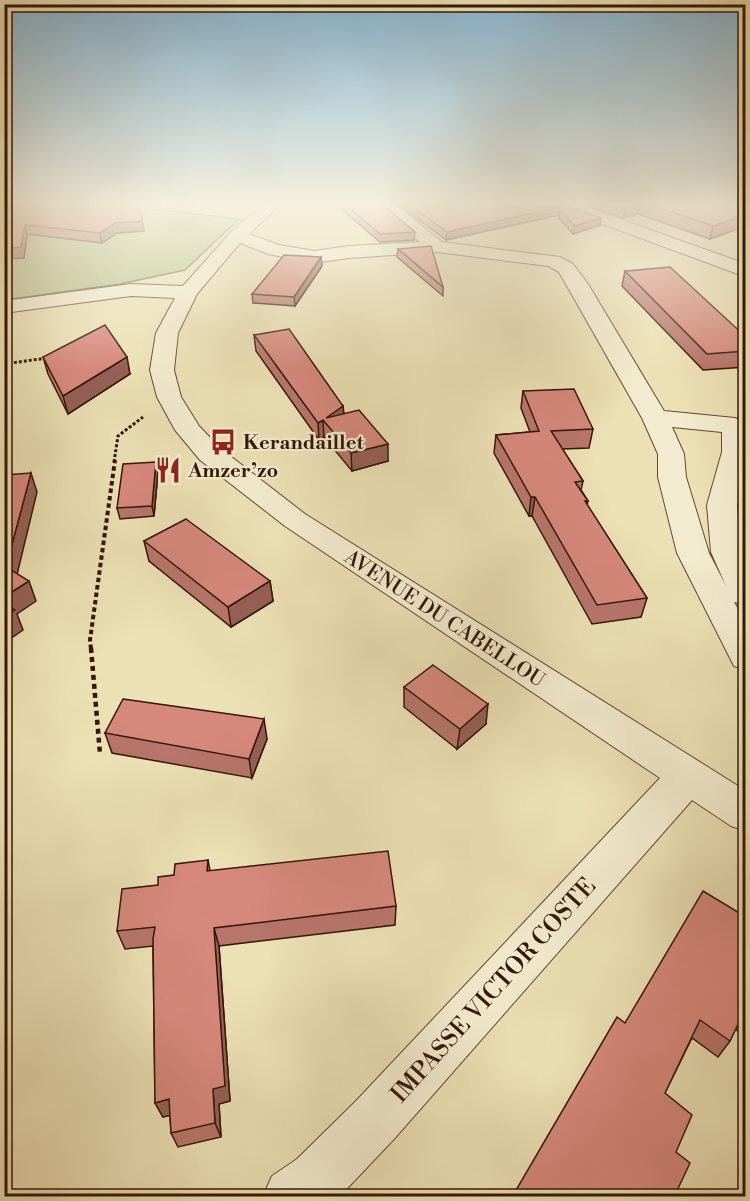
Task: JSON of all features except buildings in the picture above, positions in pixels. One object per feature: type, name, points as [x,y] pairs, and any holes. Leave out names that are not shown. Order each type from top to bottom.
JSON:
[{"type":"street","name":"AVENUE DU CABELLOU","points":[[218,258],[188,292],[171,321],[163,348],[162,370],[169,397],[188,430],[210,454],[295,520],[746,813]]},
{"type":"street","points":[[529,258],[553,261],[566,268],[620,353],[637,391],[656,418],[671,454],[672,477],[693,553],[746,657]]},
{"type":"street","points":[[711,258],[746,271]]},
{"type":"street","points":[[4,307],[131,290],[188,292]]},
{"type":"street","points":[[656,418],[735,426],[735,453],[722,505],[726,552],[746,594]]},
{"type":"street","name":"IMPASSE VICTOR COSTE","points":[[292,1197],[317,1179],[375,1120],[688,776]]},
{"type":"path","points":[[4,364],[57,356]]},
{"type":"path","points":[[100,754],[90,640],[118,436],[169,397]]},
{"type":"green space","points":[[5,258],[198,258],[185,270],[120,284],[5,300]]},
{"type":"place","name":"Kerandaillet","points":[[223,442]]},
{"type":"place","name":"Amzer’zo","points":[[168,470]]}]
